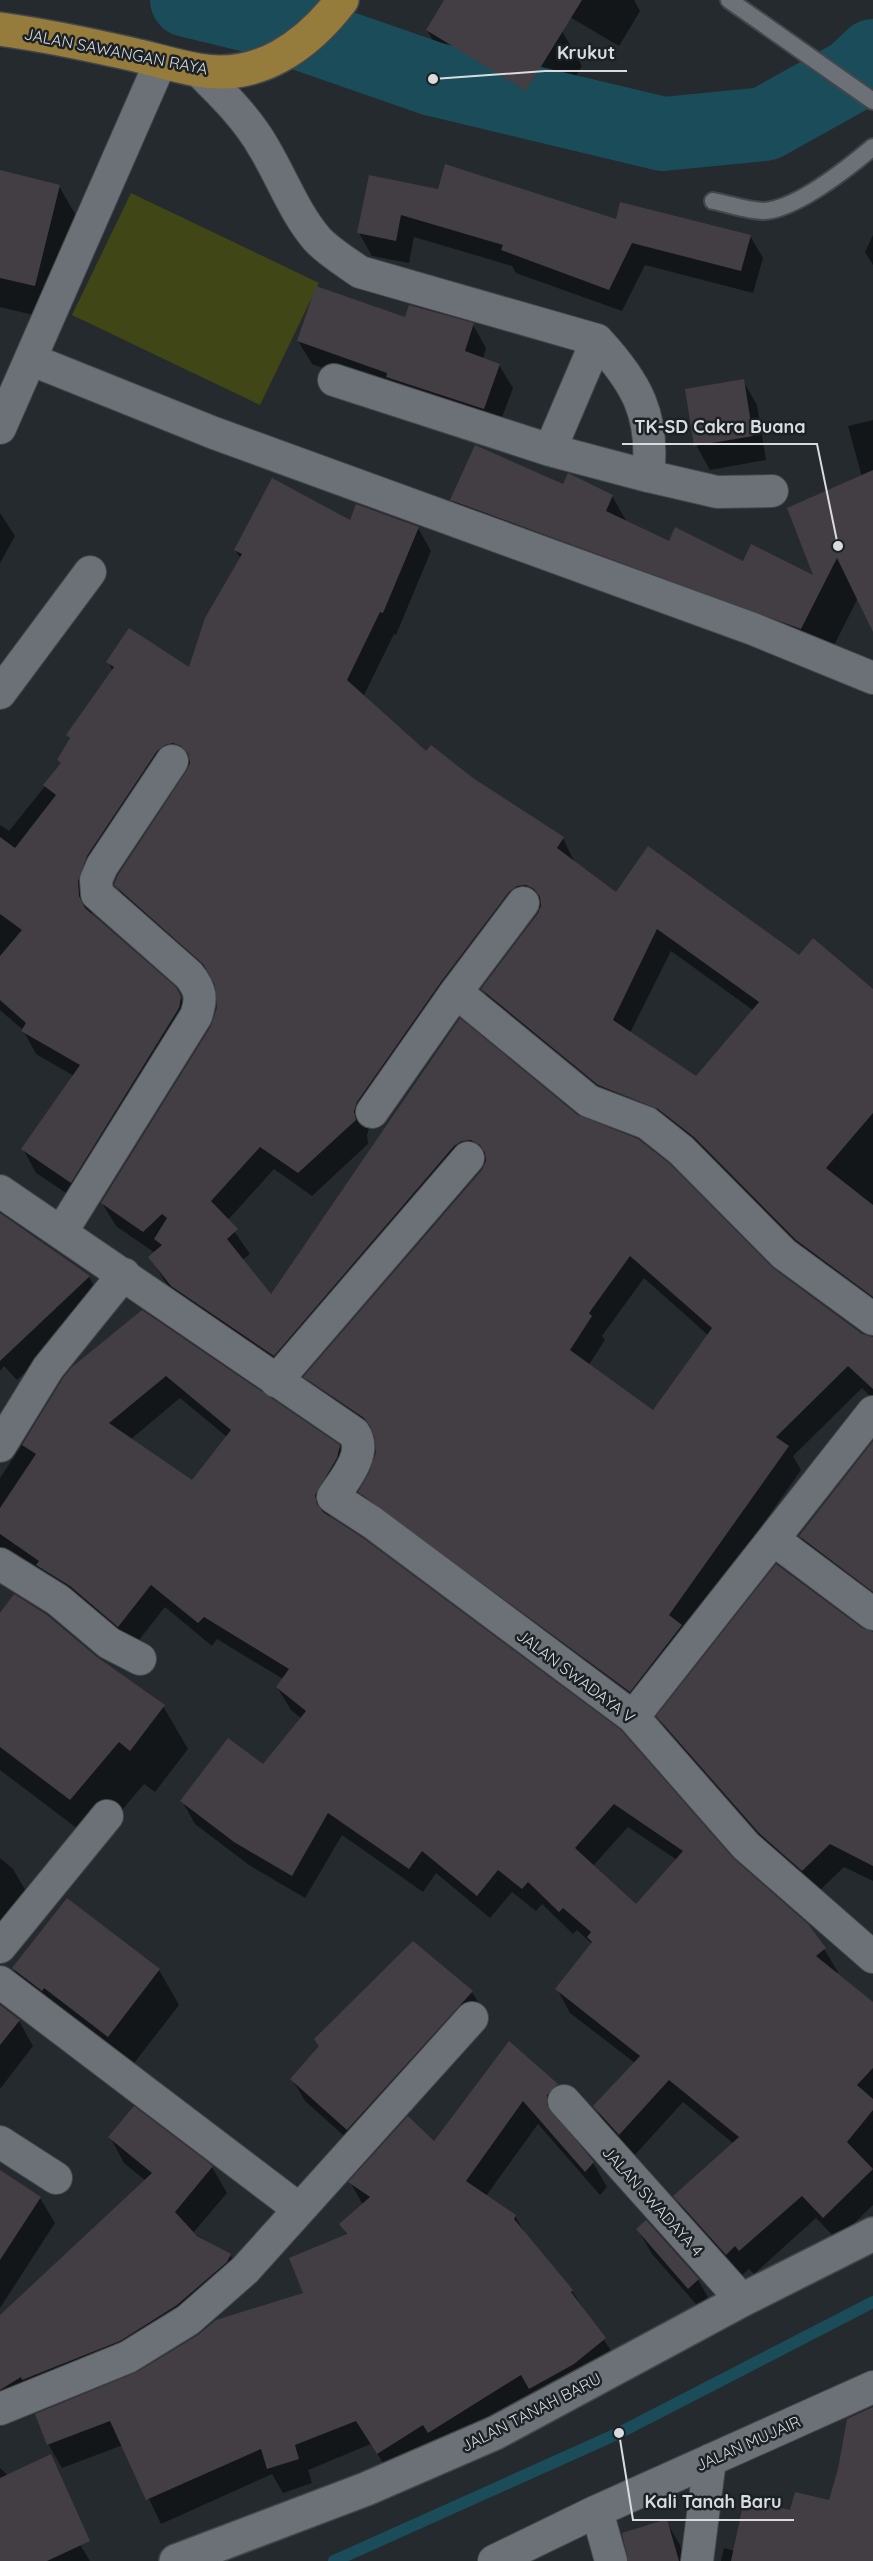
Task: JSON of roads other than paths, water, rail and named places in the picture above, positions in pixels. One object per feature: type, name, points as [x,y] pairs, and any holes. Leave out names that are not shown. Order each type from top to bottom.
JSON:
[{"type":"highway","name":"JALAN SAWANGAN RAYA","points":[[0,29],[47,36],[199,71],[233,72],[259,66],[286,54],[324,21]]},
{"type":"main road","name":"JALAN TANAH BARU","points":[[176,2561],[366,2488],[495,2433],[742,2300],[873,2234]]},
{"type":"street","points":[[0,428],[32,360],[161,61]]},
{"type":"street","points":[[199,71],[241,114],[264,147],[300,214],[318,239],[339,258],[360,272],[597,340],[623,368],[641,402],[651,452],[648,476]]},
{"type":"street","points":[[550,450],[597,340]]},
{"type":"street","points":[[32,360],[214,433],[470,524],[753,629],[873,678]]},
{"type":"street","points":[[334,380],[550,450],[648,476],[717,492],[772,491]]},
{"type":"street","points":[[0,693],[90,572]]},
{"type":"street","points":[[62,1231],[196,1016],[201,998],[199,987],[189,975],[97,894],[96,880],[102,866],[172,761]]},
{"type":"street","points":[[372,1112],[456,992],[523,903]]},
{"type":"street","points":[[456,992],[589,1101],[647,1123],[681,1150],[784,1254],[873,1319]]},
{"type":"street","points":[[0,1191],[62,1231],[276,1381],[468,1158]]},
{"type":"street","points":[[0,1446],[48,1368],[124,1274]]},
{"type":"street","name":"JALAN SWADAYA V","points":[[276,1381],[354,1433],[360,1442],[359,1454],[333,1497],[373,1523],[633,1717],[746,1846],[873,1958]]},
{"type":"street","points":[[633,1717],[873,1412]]},
{"type":"street","points":[[773,1539],[873,1614]]},
{"type":"street","points":[[0,1564],[58,1600],[110,1643],[140,1659]]},
{"type":"street","points":[[0,1947],[107,1816]]},
{"type":"street","points":[[0,1982],[299,2210]]},
{"type":"street","points":[[0,2409],[128,2357],[188,2320],[245,2270],[472,2018]]},
{"type":"street","name":"JALAN SWADAYA 4","points":[[564,2101],[742,2300]]},
{"type":"street","points":[[0,2142],[56,2178]]},
{"type":"street","name":"JALAN MUJAIR","points":[[494,2561],[597,2511],[873,2387]]},
{"type":"street","points":[[697,2561],[710,2460]]},
{"type":"street","points":[[597,2511],[611,2561]]},
{"type":"lane","points":[[729,0],[873,101]]},
{"type":"lane","points":[[713,201],[762,211],[779,208],[835,176],[873,147]]},
{"type":"waterway","points":[[187,0],[249,15],[433,79],[663,134],[765,124],[853,75],[873,56]]},
{"type":"waterway","points":[[334,2561],[619,2433],[873,2302]]},
{"type":"place","name":"Krukut","points":[[433,79]]},
{"type":"place","name":"TK-SD Cakra Buana","points":[[838,546]]},
{"type":"place","name":"Kali Tanah Baru","points":[[619,2433]]}]
